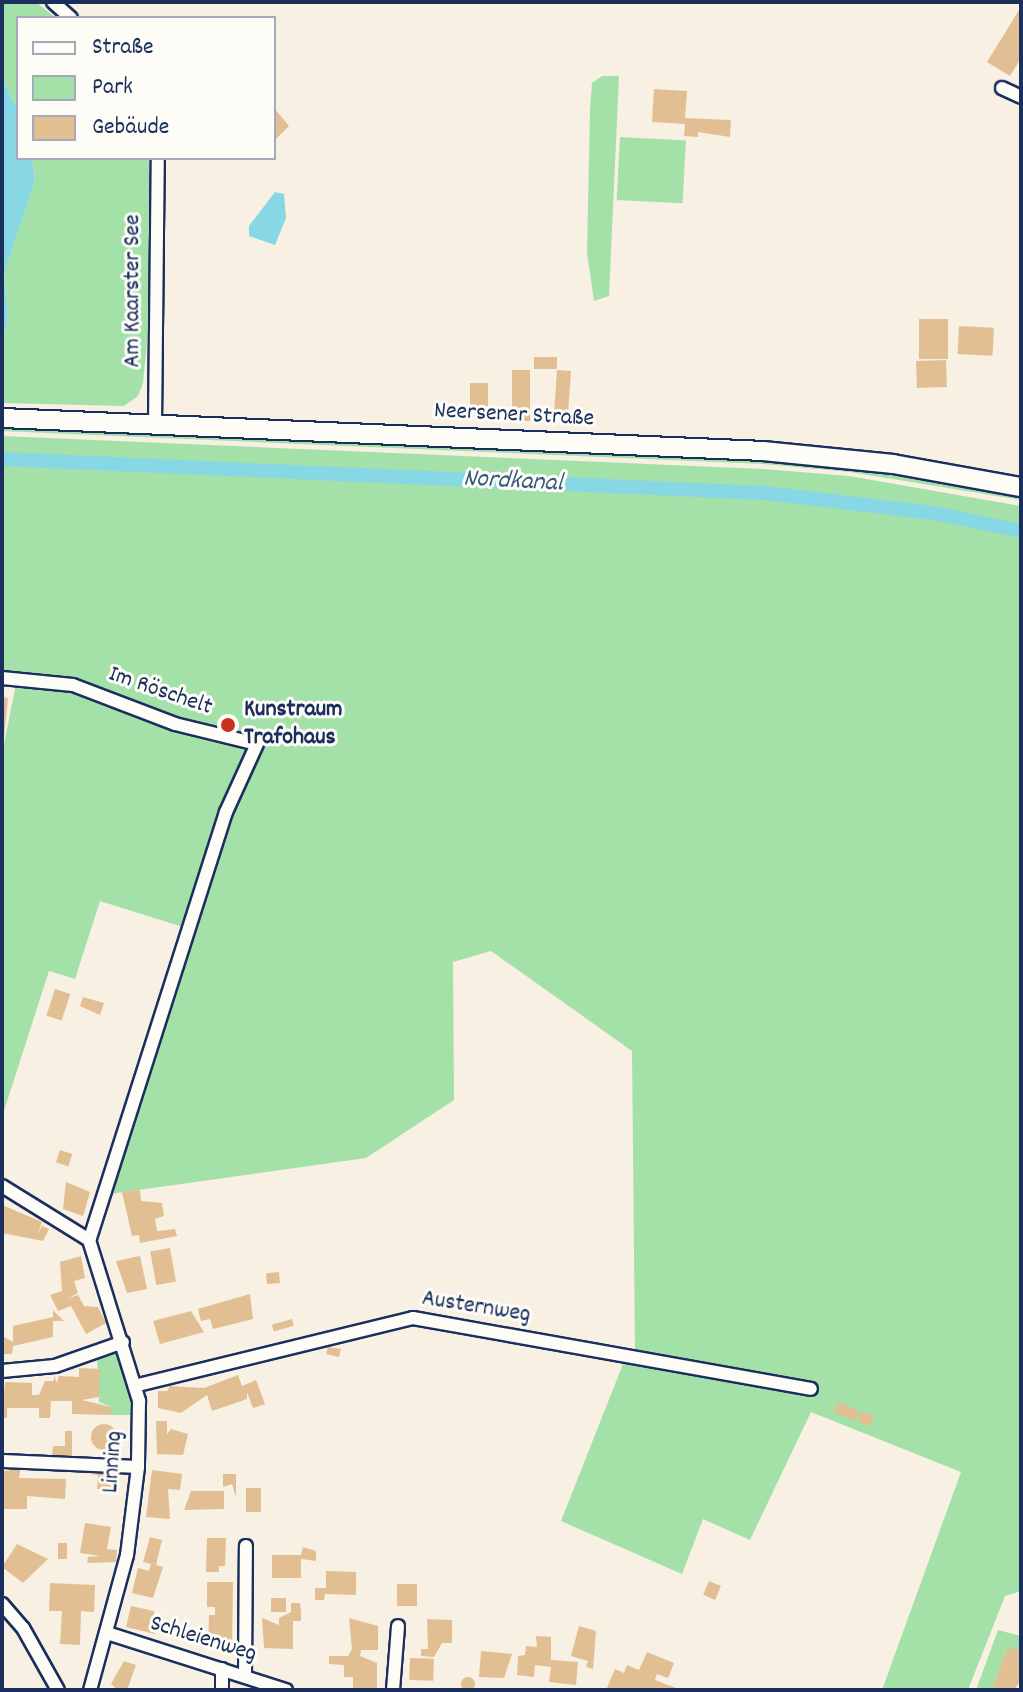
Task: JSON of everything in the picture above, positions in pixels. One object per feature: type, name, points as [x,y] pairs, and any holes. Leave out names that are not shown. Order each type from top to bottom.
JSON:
[{"type":"main road","name":"Neersener Straße","points":[[2,418],[763,451],[893,464],[1021,487]]},
{"type":"street","points":[[53,2],[69,16]]},
{"type":"street","points":[[1002,88],[1021,97]]},
{"type":"street","name":"Am Kaarster See","points":[[155,424],[158,160]]},
{"type":"street","name":"Im Röschelt","points":[[2,678],[73,685],[175,724],[257,744],[226,812],[89,1240]]},
{"type":"street","points":[[2,1186],[89,1240]]},
{"type":"street","name":"Linning","points":[[89,1240],[138,1385],[138,1467],[127,1555],[90,1690]]},
{"type":"street","name":"Austernweg","points":[[138,1385],[413,1318],[811,1389]]},
{"type":"street","points":[[2,1371],[55,1366],[123,1342]]},
{"type":"street","points":[[2,1461],[138,1467]]},
{"type":"street","points":[[245,1676],[246,1546]]},
{"type":"street","points":[[2,1604],[23,1628],[58,1690]]},
{"type":"street","points":[[393,1690],[398,1626]]},
{"type":"street","name":"Schleienweg","points":[[107,1633],[286,1690]]},
{"type":"street","points":[[222,1669],[222,1690]]},
{"type":"green space","points":[[2,2],[36,2],[54,16],[16,16],[16,106],[2,79]]},
{"type":"green space","points":[[602,76],[619,76],[609,296],[594,301],[587,253],[590,110],[592,83]]},
{"type":"green space","points":[[620,137],[686,140],[683,203],[617,200]]},
{"type":"green space","points":[[32,160],[149,160],[150,312],[143,383],[138,396],[124,406],[2,403],[2,342],[8,320],[4,273],[35,181]]},
{"type":"green space","points":[[2,426],[764,459],[935,478],[1021,495],[1021,500],[850,472],[764,464],[2,431]]},
{"type":"green space","points":[[2,436],[764,469],[849,476],[1021,506],[1021,1591],[1005,1596],[968,1690],[882,1690],[961,1472],[811,1412],[750,1540],[703,1519],[682,1574],[561,1521],[625,1359],[635,1352],[632,1051],[491,951],[453,962],[454,1100],[366,1158],[110,1194],[183,927],[100,901],[75,979],[49,971],[2,1117],[2,754],[16,684],[71,690],[237,744],[233,731],[177,720],[74,681],[2,674]]},
{"type":"green space","points":[[119,1353],[131,1390],[131,1415],[111,1415],[111,1407],[99,1402],[97,1354]]},
{"type":"green space","points":[[998,1630],[1021,1636],[1021,1650],[1006,1651],[992,1690],[976,1690]]},
{"type":"water","points":[[2,79],[16,106],[16,160],[32,160],[35,181],[4,273],[8,320],[2,342]]},
{"type":"water","points":[[275,192],[284,194],[286,218],[275,245],[249,236],[249,226]]},
{"type":"building","points":[[1021,7],[1021,58],[1010,76],[987,62]]},
{"type":"building","points":[[654,89],[687,91],[685,118],[731,120],[730,137],[698,132],[698,137],[684,136],[685,124],[652,122]]},
{"type":"building","points":[[276,110],[289,126],[276,139]]},
{"type":"building","points":[[919,319],[948,319],[948,359],[919,359]]},
{"type":"building","points":[[959,326],[994,328],[992,356],[958,354]]},
{"type":"building","points":[[534,357],[557,357],[557,369],[534,369]]},
{"type":"building","points":[[946,360],[947,387],[917,388],[916,361]]},
{"type":"building","points":[[512,370],[530,370],[530,421],[512,421]]},
{"type":"building","points":[[557,370],[571,371],[568,418],[554,417]]},
{"type":"building","points":[[470,383],[488,383],[488,413],[470,413]]},
{"type":"building","points":[[2,697],[8,698],[4,737],[2,737]]},
{"type":"building","points":[[55,989],[70,994],[62,1021],[46,1016]]},
{"type":"building","points":[[83,997],[104,1003],[100,1015],[80,1006]]},
{"type":"building","points":[[60,1150],[72,1154],[68,1166],[56,1162]]},
{"type":"building","points":[[66,1182],[90,1192],[83,1216],[63,1209]]},
{"type":"building","points":[[140,1190],[141,1201],[162,1203],[164,1216],[155,1219],[157,1231],[175,1229],[177,1236],[140,1243],[139,1235],[132,1236],[122,1192]]},
{"type":"building","points":[[2,1205],[42,1222],[38,1233],[42,1226],[49,1229],[43,1241],[2,1233]]},
{"type":"building","points":[[170,1248],[176,1281],[156,1285],[150,1251]]},
{"type":"building","points":[[81,1256],[85,1278],[74,1281],[78,1293],[69,1298],[78,1295],[84,1306],[98,1307],[106,1323],[86,1334],[71,1306],[58,1311],[50,1295],[62,1291],[60,1262]]},
{"type":"building","points":[[140,1256],[147,1289],[127,1293],[116,1261]]},
{"type":"building","points":[[279,1272],[280,1283],[267,1284],[266,1273]]},
{"type":"building","points":[[250,1294],[253,1319],[213,1329],[210,1319],[201,1321],[198,1309]]},
{"type":"building","points":[[53,1310],[64,1321],[53,1321],[53,1337],[13,1346],[12,1354],[2,1354],[2,1336],[13,1342],[13,1326],[53,1317]]},
{"type":"building","points":[[191,1311],[204,1332],[160,1344],[153,1321]]},
{"type":"building","points":[[292,1319],[294,1326],[274,1332],[272,1325]]},
{"type":"building","points":[[328,1347],[341,1349],[339,1357],[326,1354]]},
{"type":"building","points":[[79,1368],[100,1369],[99,1397],[82,1400],[111,1407],[111,1415],[72,1414],[72,1401],[51,1401],[50,1418],[39,1418],[39,1408],[7,1408],[7,1418],[2,1418],[5,1382],[32,1383],[32,1395],[39,1395],[45,1381],[54,1381],[54,1375],[57,1383],[59,1376],[79,1377]]},
{"type":"building","points":[[238,1375],[242,1386],[256,1380],[265,1404],[253,1408],[247,1392],[247,1399],[212,1411],[207,1395],[181,1413],[158,1408],[158,1391],[168,1391],[169,1386],[204,1388]]},
{"type":"building","points":[[838,1402],[858,1410],[854,1420],[834,1412]]},
{"type":"building","points":[[861,1411],[874,1416],[870,1426],[857,1421]]},
{"type":"building","points":[[156,1421],[167,1421],[167,1434],[171,1429],[188,1434],[183,1455],[157,1454]]},
{"type":"building","points":[[104,1424],[113,1428],[117,1437],[113,1446],[104,1450],[95,1446],[91,1437],[95,1428]]},
{"type":"building","points":[[65,1431],[72,1431],[72,1456],[52,1456],[53,1446],[65,1446]]},
{"type":"building","points":[[10,1465],[21,1466],[19,1478],[66,1479],[65,1499],[27,1496],[27,1509],[2,1509],[2,1471],[9,1471]]},
{"type":"building","points":[[91,1468],[117,1476],[116,1492],[97,1489],[98,1475],[90,1474]]},
{"type":"building","points":[[152,1470],[182,1474],[180,1490],[168,1489],[170,1519],[146,1517]]},
{"type":"building","points":[[223,1474],[236,1474],[236,1497],[232,1484],[223,1487]]},
{"type":"building","points":[[246,1488],[261,1488],[261,1512],[246,1512]]},
{"type":"building","points":[[191,1491],[224,1491],[224,1509],[184,1510]]},
{"type":"building","points":[[85,1523],[111,1527],[107,1549],[117,1550],[116,1562],[87,1563],[88,1557],[100,1556],[80,1553]]},
{"type":"building","points":[[150,1537],[162,1540],[156,1565],[163,1567],[153,1598],[132,1593],[138,1568],[149,1571],[151,1564],[143,1562]]},
{"type":"building","points":[[207,1538],[226,1538],[225,1566],[219,1566],[219,1572],[206,1572]]},
{"type":"building","points":[[58,1543],[67,1543],[67,1559],[58,1559]]},
{"type":"building","points":[[17,1544],[48,1559],[23,1583],[2,1567]]},
{"type":"building","points":[[303,1547],[316,1551],[316,1561],[301,1559],[301,1578],[272,1578],[272,1555],[301,1555]]},
{"type":"building","points":[[326,1571],[356,1572],[356,1595],[325,1594],[324,1600],[315,1600],[315,1588],[326,1588]]},
{"type":"building","points":[[709,1581],[721,1586],[715,1600],[703,1595]]},
{"type":"building","points":[[207,1582],[233,1582],[232,1648],[208,1648],[209,1615],[215,1615],[215,1607],[207,1607]]},
{"type":"building","points":[[50,1583],[95,1585],[94,1612],[81,1611],[80,1645],[60,1644],[62,1611],[49,1611]]},
{"type":"building","points":[[397,1584],[417,1584],[417,1606],[397,1606]]},
{"type":"building","points":[[271,1598],[286,1598],[286,1612],[271,1612]]},
{"type":"building","points":[[291,1603],[300,1603],[301,1612],[301,1621],[293,1621],[293,1649],[264,1648],[262,1618],[279,1625],[279,1618],[291,1612]]},
{"type":"building","points":[[131,1606],[154,1611],[155,1634],[126,1627]]},
{"type":"building","points":[[349,1618],[378,1626],[378,1650],[361,1650],[360,1656],[377,1663],[377,1690],[353,1690],[353,1677],[344,1677],[344,1665],[329,1664],[329,1656],[348,1656],[352,1649]]},
{"type":"building","points":[[427,1619],[452,1620],[452,1643],[442,1643],[434,1657],[421,1656],[421,1649],[428,1649]]},
{"type":"building","points":[[579,1626],[596,1631],[593,1669],[586,1667],[588,1661],[571,1656]]},
{"type":"building","points":[[536,1636],[551,1637],[551,1660],[578,1662],[576,1685],[549,1682],[551,1667],[535,1665],[534,1677],[517,1675],[518,1656],[525,1655],[526,1646],[537,1647]]},
{"type":"building","points":[[1014,1648],[1021,1650],[1021,1680],[1014,1690],[992,1690],[1006,1651]]},
{"type":"building","points":[[481,1651],[512,1654],[504,1678],[479,1677]]},
{"type":"building","points":[[647,1652],[674,1663],[668,1678],[657,1674],[655,1680],[681,1690],[607,1688],[615,1669],[624,1673],[627,1665],[639,1670]]},
{"type":"building","points":[[410,1658],[434,1659],[433,1681],[409,1680]]},
{"type":"building","points":[[124,1661],[136,1665],[127,1690],[118,1690],[111,1684]]},
{"type":"building","points":[[468,1677],[475,1684],[468,1691],[461,1684]]},
{"type":"waterway","name":"Nordkanal","points":[[2,459],[765,493],[933,513],[1021,531]]},
{"type":"place","name":"Kunstraum Trafohaus","points":[[228,725]]}]
